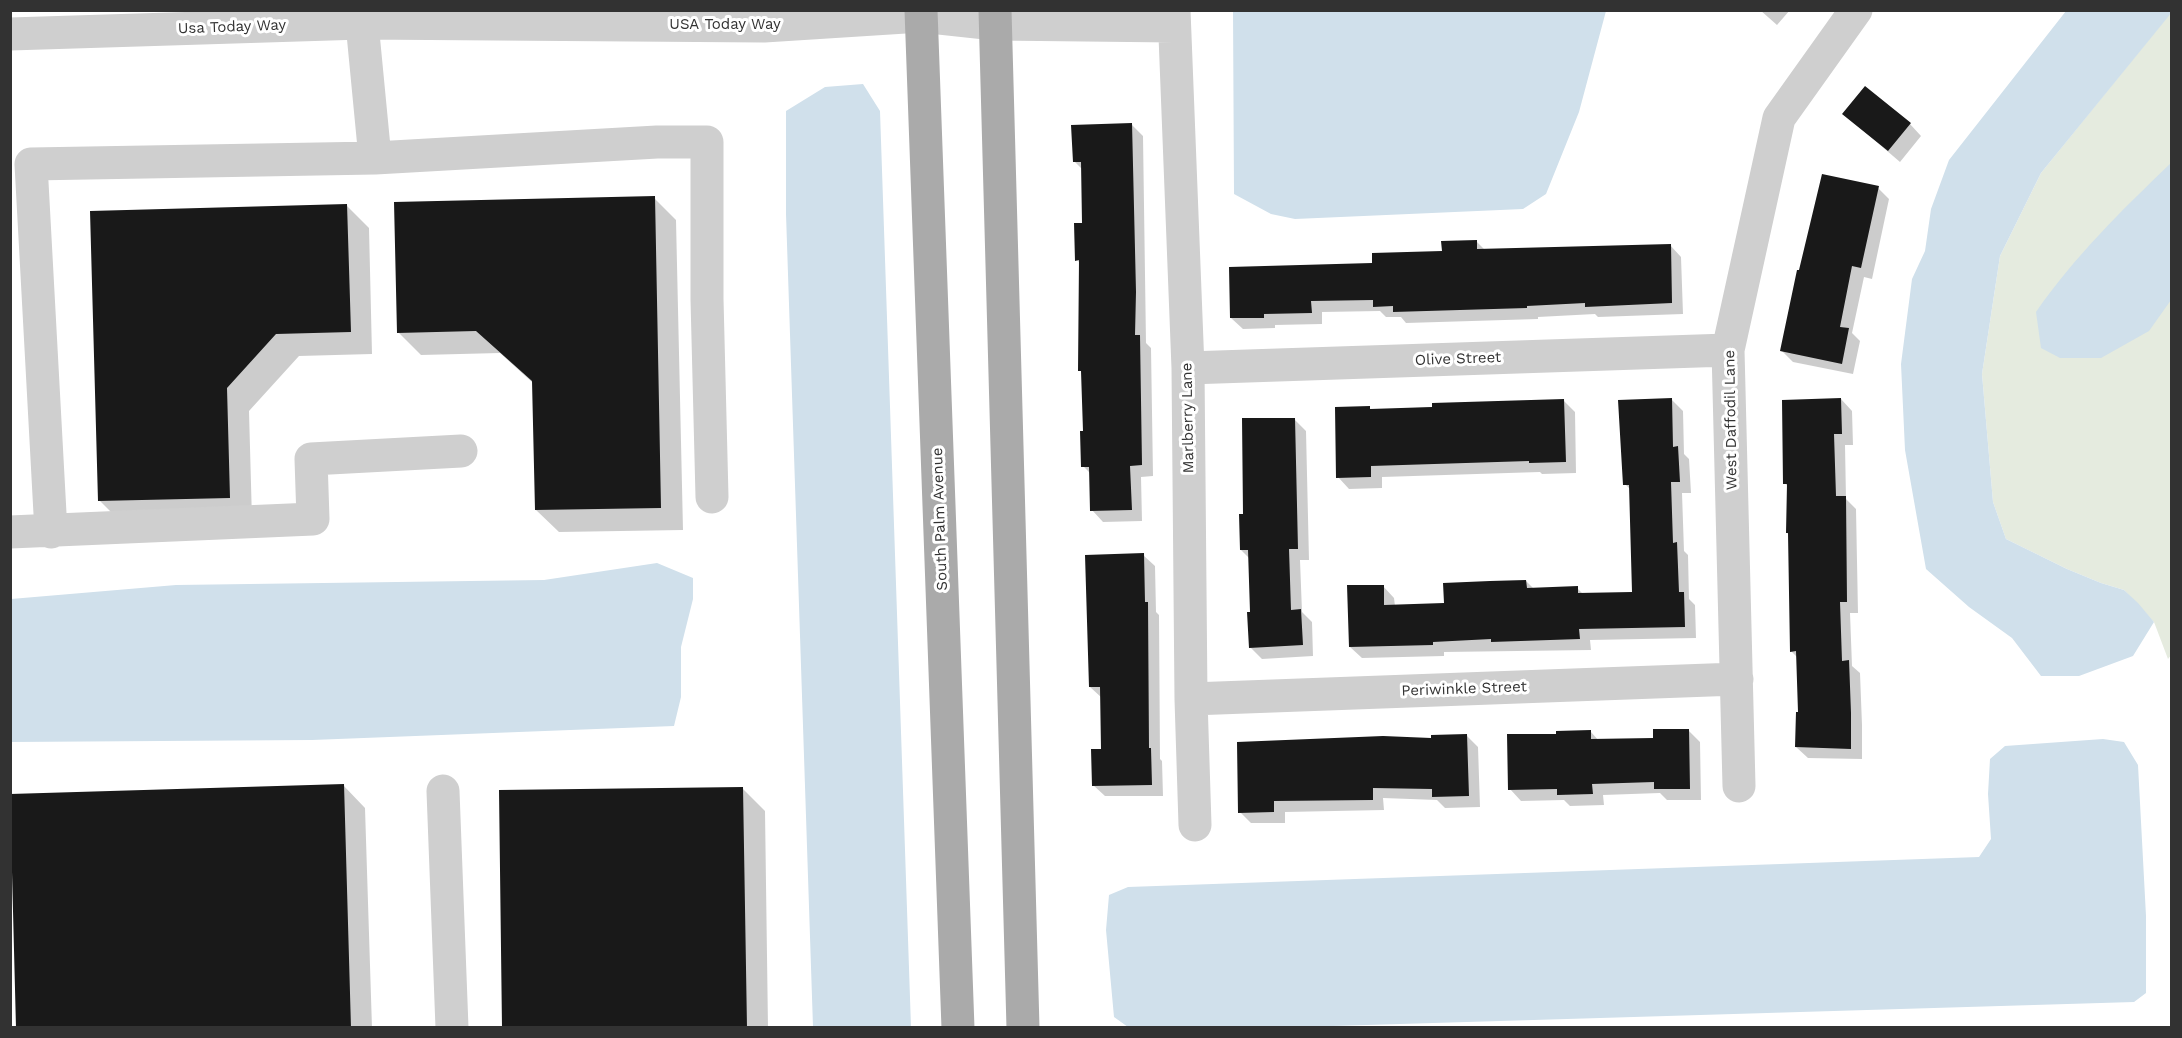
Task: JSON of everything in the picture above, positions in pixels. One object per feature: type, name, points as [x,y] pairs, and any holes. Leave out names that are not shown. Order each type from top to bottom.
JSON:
[{"type":"main road","name":"South Palm Avenue","points":[[921,13],[958,1028]]},
{"type":"main road","points":[[995,17],[1023,1028]]},
{"type":"street","points":[[453,23],[484,10]]},
{"type":"street","name":"West Daffodil Lane","points":[[1739,786],[1728,350],[1779,118],[1856,10]]},
{"type":"street","name":"USA Today Way","points":[[453,23],[764,26],[921,13],[995,17],[1174,18]]},
{"type":"street","points":[[359,16],[375,158]]},
{"type":"street","name":"Usa Today Way","points":[[10,34],[359,16],[453,23]]},
{"type":"street","name":"Marlberry Lane","points":[[1174,18],[1188,368],[1191,699],[1195,825]]},
{"type":"street","points":[[51,532],[31,164],[375,158],[657,142],[707,142],[707,299],[712,497]]},
{"type":"street","name":"Olive Street","points":[[1188,368],[1728,350]]},
{"type":"street","points":[[10,532],[313,519],[311,459],[461,452]]},
{"type":"street","name":"Periwinkle Street","points":[[1191,699],[1737,680]]},
{"type":"street","points":[[443,791],[452,1028]]},
{"type":"shaded area","points":[[1233,10],[1606,11],[1579,112],[1546,194],[1523,209],[1295,219],[1271,214],[1234,194]]},
{"type":"shaded area","points":[[2171,10],[2172,12],[2041,173],[2000,256],[1982,374],[1993,502],[2006,539],[2067,569],[2124,590],[2154,622],[2133,656],[2079,676],[2041,676],[2012,638],[1969,607],[1926,569],[1905,450],[1901,364],[1912,279],[1925,251],[1931,209],[1949,160],[2066,11]]},
{"type":"shaded area","points":[[2171,12],[2172,654],[2168,659],[2154,622],[2124,590],[2067,569],[2006,539],[1993,502],[1982,374],[2000,256],[2041,173]]},
{"type":"shaded area","points":[[863,84],[880,111],[911,1027],[813,1027],[786,214],[786,111],[825,87]]},
{"type":"shaded area","points":[[2171,163],[2171,300],[2149,331],[2101,358],[2060,358],[2041,348],[2036,312],[2083,253]]},
{"type":"shaded area","points":[[657,563],[693,578],[693,599],[681,647],[681,697],[674,726],[312,740],[11,742],[11,599],[176,585],[544,580]]},
{"type":"shaded area","points":[[2103,739],[2124,742],[2138,765],[2146,916],[2146,993],[2134,1002],[1300,1027],[1128,1027],[1114,1017],[1106,930],[1109,895],[1128,887],[1979,857],[1991,839],[1988,794],[1990,759],[2005,746]]},
{"type":"building","points":[[1865,86],[1911,123],[1888,151],[1842,114]]},
{"type":"building","points":[[1132,123],[1135,335],[1140,335],[1142,465],[1130,466],[1132,510],[1090,511],[1089,467],[1081,467],[1080,431],[1083,431],[1081,371],[1078,371],[1079,260],[1075,261],[1074,223],[1082,223],[1081,162],[1073,162],[1071,125]]},
{"type":"building","points":[[1822,174],[1879,186],[1861,268],[1852,266],[1840,327],[1849,328],[1842,364],[1780,351],[1797,270],[1799,270]]},
{"type":"building","points":[[655,196],[661,508],[535,510],[532,381],[476,331],[397,333],[394,202]]},
{"type":"building","points":[[347,204],[351,332],[276,334],[227,388],[230,498],[98,501],[90,211]]},
{"type":"building","points":[[1477,240],[1477,249],[1671,244],[1672,303],[1585,307],[1585,303],[1527,306],[1527,308],[1393,312],[1393,306],[1373,307],[1373,300],[1311,301],[1312,313],[1264,314],[1264,318],[1230,318],[1229,267],[1372,263],[1372,253],[1442,251],[1441,241]]},
{"type":"building","points":[[1672,398],[1673,447],[1678,446],[1680,482],[1671,482],[1673,543],[1677,542],[1679,592],[1684,592],[1685,627],[1579,629],[1580,639],[1491,642],[1491,639],[1433,642],[1433,645],[1349,647],[1347,585],[1384,585],[1384,605],[1444,603],[1443,583],[1526,580],[1527,588],[1578,586],[1578,593],[1632,592],[1629,485],[1623,485],[1618,400]]},
{"type":"building","points":[[1841,398],[1842,434],[1834,434],[1836,496],[1846,496],[1847,602],[1840,602],[1842,661],[1849,660],[1851,749],[1795,747],[1796,712],[1798,712],[1796,651],[1790,652],[1788,533],[1786,533],[1787,484],[1783,484],[1782,400]]},
{"type":"building","points":[[1564,399],[1566,462],[1371,466],[1371,477],[1336,478],[1335,407],[1370,406],[1370,409],[1432,407],[1432,403]]},
{"type":"building","points":[[1242,418],[1295,418],[1298,549],[1289,549],[1291,610],[1301,609],[1303,645],[1249,648],[1248,550],[1240,550],[1239,514],[1243,514]]},
{"type":"building","points":[[1144,553],[1145,602],[1148,602],[1149,748],[1151,748],[1152,785],[1092,786],[1091,749],[1101,749],[1100,687],[1089,687],[1085,555]]},
{"type":"building","points":[[1653,729],[1689,729],[1690,789],[1654,789],[1654,782],[1592,784],[1593,794],[1557,795],[1557,789],[1508,790],[1507,734],[1556,734],[1556,731],[1591,730],[1591,739],[1653,738]]},
{"type":"building","points":[[1467,734],[1469,796],[1432,797],[1432,789],[1373,788],[1373,800],[1274,801],[1274,812],[1238,813],[1237,742],[1383,736],[1431,738],[1431,735]]},
{"type":"building","points":[[344,784],[351,1028],[16,1028],[10,794]]},
{"type":"building","points":[[743,787],[747,1028],[502,1028],[499,790]]}]
